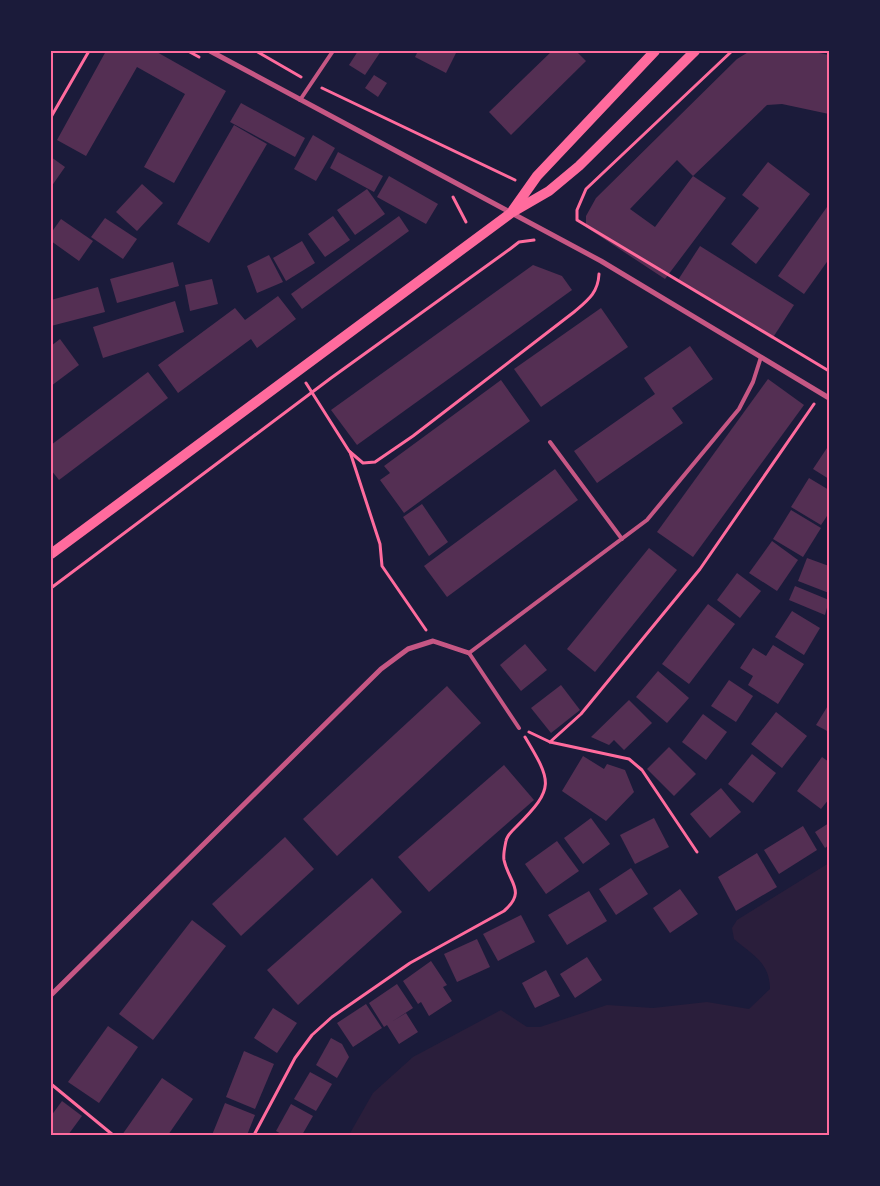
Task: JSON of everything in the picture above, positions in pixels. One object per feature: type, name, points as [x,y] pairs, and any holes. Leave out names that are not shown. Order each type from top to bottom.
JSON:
[{"type":"main road","points":[[511,213],[537,176],[655,51]]},
{"type":"main road","points":[[51,554],[511,213],[549,191],[578,166],[695,51]]},
{"type":"street","points":[[210,51],[600,261],[829,398]]},
{"type":"street","points":[[51,995],[380,669],[408,649],[433,641],[469,654]]},
{"type":"lane","points":[[300,100],[333,51]]},
{"type":"lane","points":[[519,728],[469,654],[647,520],[739,409],[753,382],[761,357]]},
{"type":"lane","points":[[550,442],[622,539]]},
{"type":"path","points":[[51,117],[89,51]]},
{"type":"path","points":[[256,51],[312,83],[516,180]]},
{"type":"path","points":[[732,51],[586,189],[577,210],[577,220],[829,371]]},
{"type":"path","points":[[51,588],[312,392],[519,242],[534,240],[541,243]]},
{"type":"path","points":[[350,452],[362,463],[375,462],[413,436],[594,296],[599,283],[600,269],[606,274]]},
{"type":"path","points":[[298,370],[350,452],[380,544],[382,566],[433,641]]},
{"type":"path","points":[[550,742],[581,714],[700,569],[822,394]]},
{"type":"path","points":[[519,728],[550,742],[630,759],[642,770],[697,852]]},
{"type":"path","points":[[254,1135],[295,1058],[312,1036],[332,1017],[410,963],[504,911],[514,902],[517,893],[503,858],[506,837],[540,803],[546,789],[546,779],[538,758],[519,728]]},
{"type":"path","points":[[51,1084],[112,1135]]},
{"type":"shaded area","points":[[829,863],[829,1135],[349,1135],[373,1093],[413,1057],[501,1010],[527,1027],[540,1027],[607,1005],[653,1008],[707,1002],[749,1009],[770,989],[769,980],[764,966],[759,960],[734,939],[732,928],[737,920]]},
{"type":"building","points":[[106,51],[155,51],[226,91],[174,183],[144,167],[185,94],[137,67],[86,156],[57,140]]},
{"type":"building","points":[[358,51],[381,51],[365,75],[349,65]]},
{"type":"building","points":[[418,51],[457,51],[446,73],[415,57]]},
{"type":"building","points":[[552,51],[576,51],[586,61],[511,135],[489,112]]},
{"type":"building","points":[[750,51],[809,51],[829,55],[829,114],[782,104],[767,105],[693,176],[726,198],[665,279],[586,227],[586,216],[596,198],[737,59]],"holes":[[[677,160],[693,176],[655,227],[630,209]]]},
{"type":"building","points":[[374,75],[387,83],[378,97],[365,88]]},
{"type":"building","points":[[241,103],[305,138],[295,157],[230,122]]},
{"type":"building","points":[[234,125],[267,144],[209,243],[177,224]]},
{"type":"building","points":[[313,135],[335,148],[316,181],[294,169]]},
{"type":"building","points":[[338,152],[383,176],[374,192],[330,168]]},
{"type":"building","points":[[51,157],[65,167],[51,187]]},
{"type":"building","points":[[768,162],[810,194],[756,264],[731,244],[759,208],[742,195]]},
{"type":"building","points":[[389,176],[438,204],[426,224],[377,197]]},
{"type":"building","points":[[142,184],[163,203],[137,231],[116,212]]},
{"type":"building","points":[[367,189],[385,214],[355,235],[337,210]]},
{"type":"building","points":[[827,207],[829,208],[829,259],[804,294],[778,276]]},
{"type":"building","points":[[333,216],[350,240],[325,257],[308,234]]},
{"type":"building","points":[[399,216],[409,231],[302,309],[291,294]]},
{"type":"building","points":[[105,218],[137,239],[123,259],[91,237]]},
{"type":"building","points":[[61,219],[93,241],[79,261],[51,241],[51,233]]},
{"type":"building","points":[[302,241],[315,263],[286,281],[273,258]]},
{"type":"building","points":[[700,246],[794,305],[772,339],[678,280]]},
{"type":"building","points":[[269,255],[283,282],[257,293],[247,266]]},
{"type":"building","points":[[173,262],[179,286],[117,303],[110,279]]},
{"type":"building","points":[[533,265],[562,276],[572,290],[357,445],[331,410]]},
{"type":"building","points":[[212,279],[218,304],[190,311],[185,285]]},
{"type":"building","points":[[98,287],[105,312],[51,326],[51,300]]},
{"type":"building","points":[[278,296],[296,319],[257,348],[251,339],[178,393],[158,365],[235,308],[245,320]]},
{"type":"building","points":[[175,301],[184,332],[103,358],[93,327]]},
{"type":"building","points":[[601,308],[628,347],[541,407],[514,369]]},
{"type":"building","points":[[60,339],[79,365],[51,386],[51,346]]},
{"type":"building","points":[[690,346],[713,379],[672,408],[683,423],[597,483],[574,451],[655,394],[644,378]]},
{"type":"building","points":[[148,372],[168,398],[59,480],[51,470],[51,445]]},
{"type":"building","points":[[768,379],[804,405],[693,557],[657,532]]},
{"type":"building","points":[[501,380],[530,421],[404,513],[380,480],[390,473],[384,466]]},
{"type":"building","points":[[829,445],[829,479],[813,469]]},
{"type":"building","points":[[555,469],[578,500],[447,597],[424,566]]},
{"type":"building","points":[[809,478],[829,490],[829,513],[821,525],[791,507]]},
{"type":"building","points":[[422,504],[448,542],[429,556],[403,517]]},
{"type":"building","points":[[791,510],[821,528],[803,557],[773,539]]},
{"type":"building","points":[[772,541],[798,560],[777,591],[749,573]]},
{"type":"building","points":[[649,548],[677,570],[595,672],[567,649]]},
{"type":"building","points":[[807,558],[829,566],[829,593],[798,581]]},
{"type":"building","points":[[737,573],[761,591],[740,618],[717,600]]},
{"type":"building","points":[[795,586],[829,600],[825,615],[789,600]]},
{"type":"building","points":[[708,604],[735,624],[689,684],[662,664]]},
{"type":"building","points":[[792,611],[820,628],[804,655],[775,637]]},
{"type":"building","points":[[525,644],[547,670],[521,691],[500,665]]},
{"type":"building","points":[[773,645],[804,664],[778,704],[748,685],[753,676],[740,668],[753,648],[766,656]]},
{"type":"building","points":[[658,671],[689,698],[667,723],[636,697]]},
{"type":"building","points":[[729,680],[753,696],[736,722],[711,706]]},
{"type":"building","points":[[561,685],[580,710],[551,733],[531,708]]},
{"type":"building","points":[[447,686],[481,723],[337,856],[303,819]]},
{"type":"building","points":[[629,700],[652,723],[624,750],[614,740],[609,745],[591,737]]},
{"type":"building","points":[[829,704],[829,732],[816,725]]},
{"type":"building","points":[[776,712],[807,736],[782,768],[751,744]]},
{"type":"building","points":[[703,714],[727,732],[706,760],[682,742]]},
{"type":"building","points":[[669,747],[696,774],[674,796],[647,769]]},
{"type":"building","points":[[752,754],[776,773],[753,803],[728,784]]},
{"type":"building","points":[[583,756],[604,769],[607,764],[625,770],[634,792],[606,821],[562,791]]},
{"type":"building","points":[[822,757],[829,762],[829,799],[821,809],[797,791]]},
{"type":"building","points":[[504,765],[534,800],[429,892],[398,857]]},
{"type":"building","points":[[721,788],[741,812],[710,838],[690,814]]},
{"type":"building","points":[[591,818],[610,844],[583,864],[564,838]]},
{"type":"building","points":[[654,818],[669,847],[635,864],[620,835]]},
{"type":"building","points":[[829,823],[829,845],[825,848],[815,832]]},
{"type":"building","points":[[803,826],[817,850],[779,874],[764,850]]},
{"type":"building","points":[[285,837],[314,869],[241,936],[212,904]]},
{"type":"building","points":[[557,841],[579,871],[546,894],[525,864]]},
{"type":"building","points":[[757,853],[777,887],[736,911],[718,877]]},
{"type":"building","points":[[631,868],[648,894],[616,915],[599,889]]},
{"type":"building","points":[[372,878],[402,912],[298,1005],[267,970]]},
{"type":"building","points":[[680,889],[698,914],[670,933],[653,908]]},
{"type":"building","points":[[589,891],[607,921],[567,945],[548,915]]},
{"type":"building","points":[[521,915],[535,942],[498,961],[483,934]]},
{"type":"building","points":[[192,920],[226,946],[153,1040],[119,1014]]},
{"type":"building","points":[[477,939],[490,967],[457,982],[444,954]]},
{"type":"building","points":[[587,957],[602,980],[575,998],[560,974]]},
{"type":"building","points":[[431,961],[447,985],[443,987],[452,1001],[429,1016],[421,1002],[418,1004],[403,981]]},
{"type":"building","points":[[546,970],[560,996],[535,1008],[522,983]]},
{"type":"building","points":[[397,984],[413,1008],[393,1021],[406,1013],[418,1032],[399,1044],[387,1025],[384,1027],[369,1003]]},
{"type":"building","points":[[366,1004],[382,1028],[353,1047],[337,1023]]},
{"type":"building","points":[[273,1008],[297,1023],[277,1053],[254,1038]]},
{"type":"building","points":[[108,1026],[138,1047],[99,1103],[68,1082]]},
{"type":"building","points":[[331,1038],[342,1044],[349,1057],[337,1078],[316,1065]]},
{"type":"building","points":[[244,1051],[274,1064],[255,1109],[226,1097]]},
{"type":"building","points":[[310,1072],[332,1084],[316,1111],[294,1099]]},
{"type":"building","points":[[162,1078],[193,1099],[168,1135],[122,1135]]},
{"type":"building","points":[[62,1101],[82,1116],[68,1135],[51,1135],[51,1116]]},
{"type":"building","points":[[225,1103],[255,1115],[247,1135],[212,1135]]},
{"type":"building","points":[[291,1104],[313,1116],[302,1135],[283,1135],[276,1131]]}]
